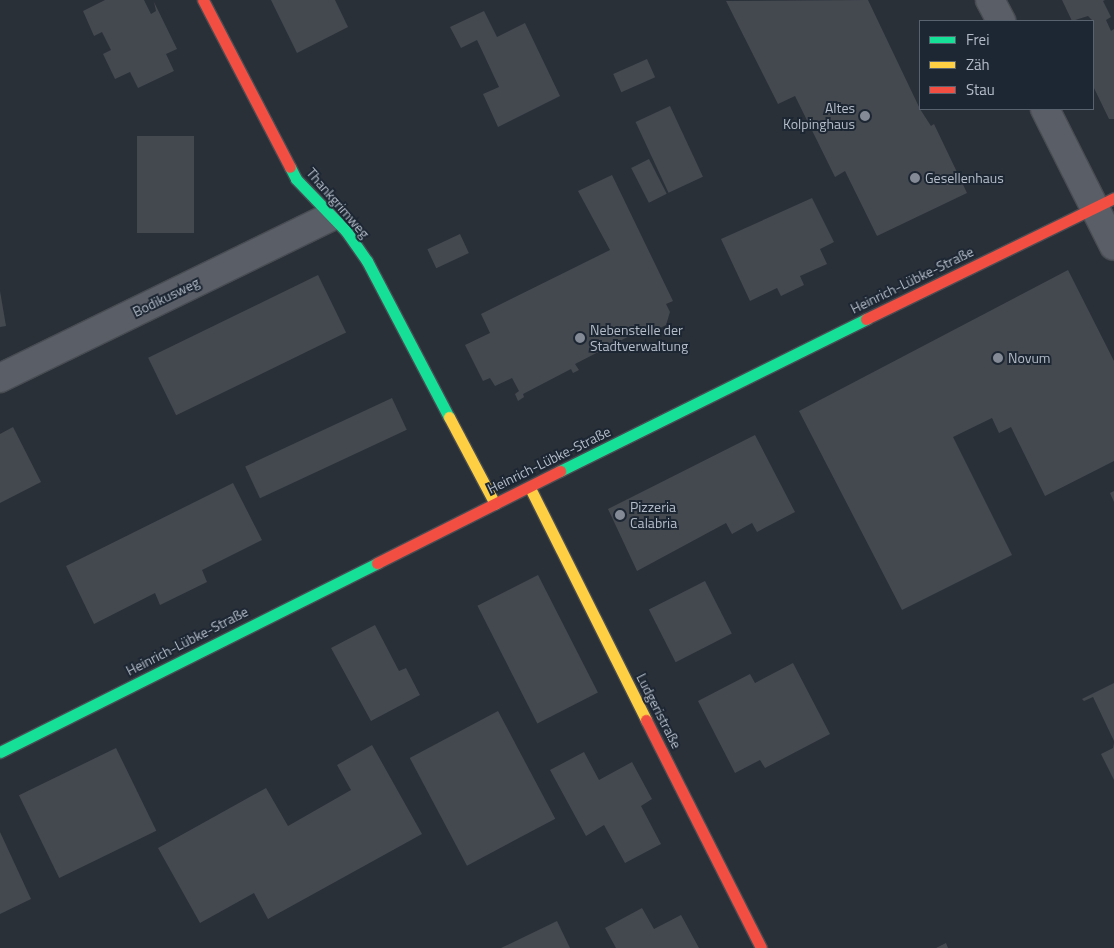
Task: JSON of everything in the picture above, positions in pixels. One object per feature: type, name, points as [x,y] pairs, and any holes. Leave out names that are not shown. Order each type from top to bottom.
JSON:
[{"type":"street","name":"Thankgrimweg","points":[[203,0],[292,171],[332,216],[367,261],[494,504]]},
{"type":"street","points":[[990,0],[1000,20]]},
{"type":"street","points":[[1046,110],[1104,203],[1114,246]]},
{"type":"street","name":"Heinrich-Lübke-Straße","points":[[0,752],[494,504],[530,488],[1104,203]]},
{"type":"street","name":"Bodikusweg","points":[[0,378],[332,216]]},
{"type":"street","name":"Ludgeristraße","points":[[530,488],[761,948]]},
{"type":"building","points":[[105,0],[144,0],[151,14],[156,11],[154,2],[177,49],[166,54],[174,71],[138,88],[130,72],[115,79],[103,54],[111,50],[102,32],[94,36],[83,11]]},
{"type":"building","points":[[271,0],[335,0],[348,27],[297,53]]},
{"type":"building","name":"Altes Kolpinghaus","points":[[868,0],[919,110],[931,126],[934,124],[967,193],[877,236],[845,171],[835,177],[795,96],[778,104],[726,1]]},
{"type":"building","points":[[1062,0],[1105,0],[1103,1],[1111,17],[1106,20],[1111,31],[1114,29],[1114,119],[1109,119],[1094,88],[1094,20],[1088,16],[1072,20]]},
{"type":"building","points":[[484,11],[497,37],[525,23],[560,96],[498,127],[483,94],[499,87],[477,40],[461,48],[450,27]]},
{"type":"building","points":[[647,59],[655,77],[621,92],[613,74]]},
{"type":"building","points":[[670,106],[703,177],[669,193],[636,122]]},
{"type":"building","points":[[137,136],[194,136],[194,233],[137,233]]},
{"type":"building","points":[[649,159],[667,194],[649,203],[631,168]]},
{"type":"building","points":[[612,175],[673,301],[666,304],[670,312],[666,325],[656,330],[647,327],[575,364],[579,370],[573,373],[571,369],[523,394],[524,397],[518,401],[515,394],[519,391],[512,378],[495,386],[490,378],[483,381],[465,345],[490,333],[481,314],[610,250],[578,191]]},
{"type":"building","points":[[812,198],[834,242],[820,249],[827,264],[800,276],[804,285],[781,296],[777,288],[750,301],[721,239]]},
{"type":"building","points":[[460,234],[469,253],[436,268],[427,249]]},
{"type":"building","points":[[1068,270],[1114,361],[1114,461],[1045,496],[1011,427],[999,433],[992,418],[953,437],[1012,555],[902,610],[799,411]]},
{"type":"building","points":[[318,275],[346,333],[176,415],[148,358]]},
{"type":"building","points":[[0,291],[6,326],[0,327]]},
{"type":"building","points":[[392,398],[407,430],[260,498],[245,466]]},
{"type":"building","points":[[13,427],[41,482],[0,503],[0,434]]},
{"type":"building","points":[[755,435],[795,512],[757,532],[752,523],[732,534],[726,523],[637,571],[608,509]]},
{"type":"building","points":[[233,483],[262,540],[202,570],[207,582],[160,605],[155,593],[94,624],[66,566]]},
{"type":"building","points":[[1114,491],[1114,502],[1110,493]]},
{"type":"building","points":[[538,575],[598,693],[537,723],[477,606]]},
{"type":"building","points":[[705,581],[732,634],[676,662],[649,610]]},
{"type":"building","points":[[375,625],[399,671],[406,668],[420,695],[371,721],[331,648]]},
{"type":"building","points":[[793,663],[830,734],[765,768],[760,760],[735,773],[698,701],[750,674],[755,683]]},
{"type":"building","points":[[1114,683],[1114,741],[1093,697],[1084,701],[1082,699]]},
{"type":"building","points":[[498,711],[555,819],[467,866],[410,758]]},
{"type":"building","points":[[1114,743],[1114,780],[1101,754],[1113,748]]},
{"type":"building","points":[[372,745],[422,834],[268,919],[254,893],[200,923],[158,848],[266,788],[288,826],[351,790],[337,765]]},
{"type":"building","points":[[116,748],[156,831],[59,878],[19,795]]},
{"type":"building","points":[[584,752],[599,780],[632,762],[652,799],[641,806],[661,844],[625,863],[604,825],[586,836],[550,770]]},
{"type":"building","points":[[0,832],[31,899],[0,914]]},
{"type":"building","points":[[642,908],[654,929],[681,915],[699,948],[616,948],[605,928]]},
{"type":"building","points":[[557,921],[570,948],[501,948]]},
{"type":"building","points":[[946,943],[948,948],[936,948]]},
{"type":"traffic: fast","points":[[290,167],[296,179],[346,231],[367,261],[449,417]]},
{"type":"traffic: fast","points":[[560,471],[866,319]]},
{"type":"traffic: fast","points":[[0,752],[377,563]]},
{"type":"traffic: slow","points":[[449,417],[495,504]]},
{"type":"traffic: slow","points":[[530,488],[646,720]]},
{"type":"traffic: jam","points":[[203,0],[290,167]]},
{"type":"traffic: jam","points":[[866,319],[1114,198]]},
{"type":"traffic: jam","points":[[377,563],[560,471]]},
{"type":"traffic: jam","points":[[646,720],[761,948]]},
{"type":"place","name":"Altes Kolpinghaus","points":[[865,116]]},
{"type":"place","name":"Gesellenhaus","points":[[915,178]]},
{"type":"place","name":"Nebenstelle der Stadtverwaltung","points":[[580,338]]},
{"type":"place","name":"Novum","points":[[998,358]]},
{"type":"place","name":"Pizzeria Calabria","points":[[620,515]]}]
